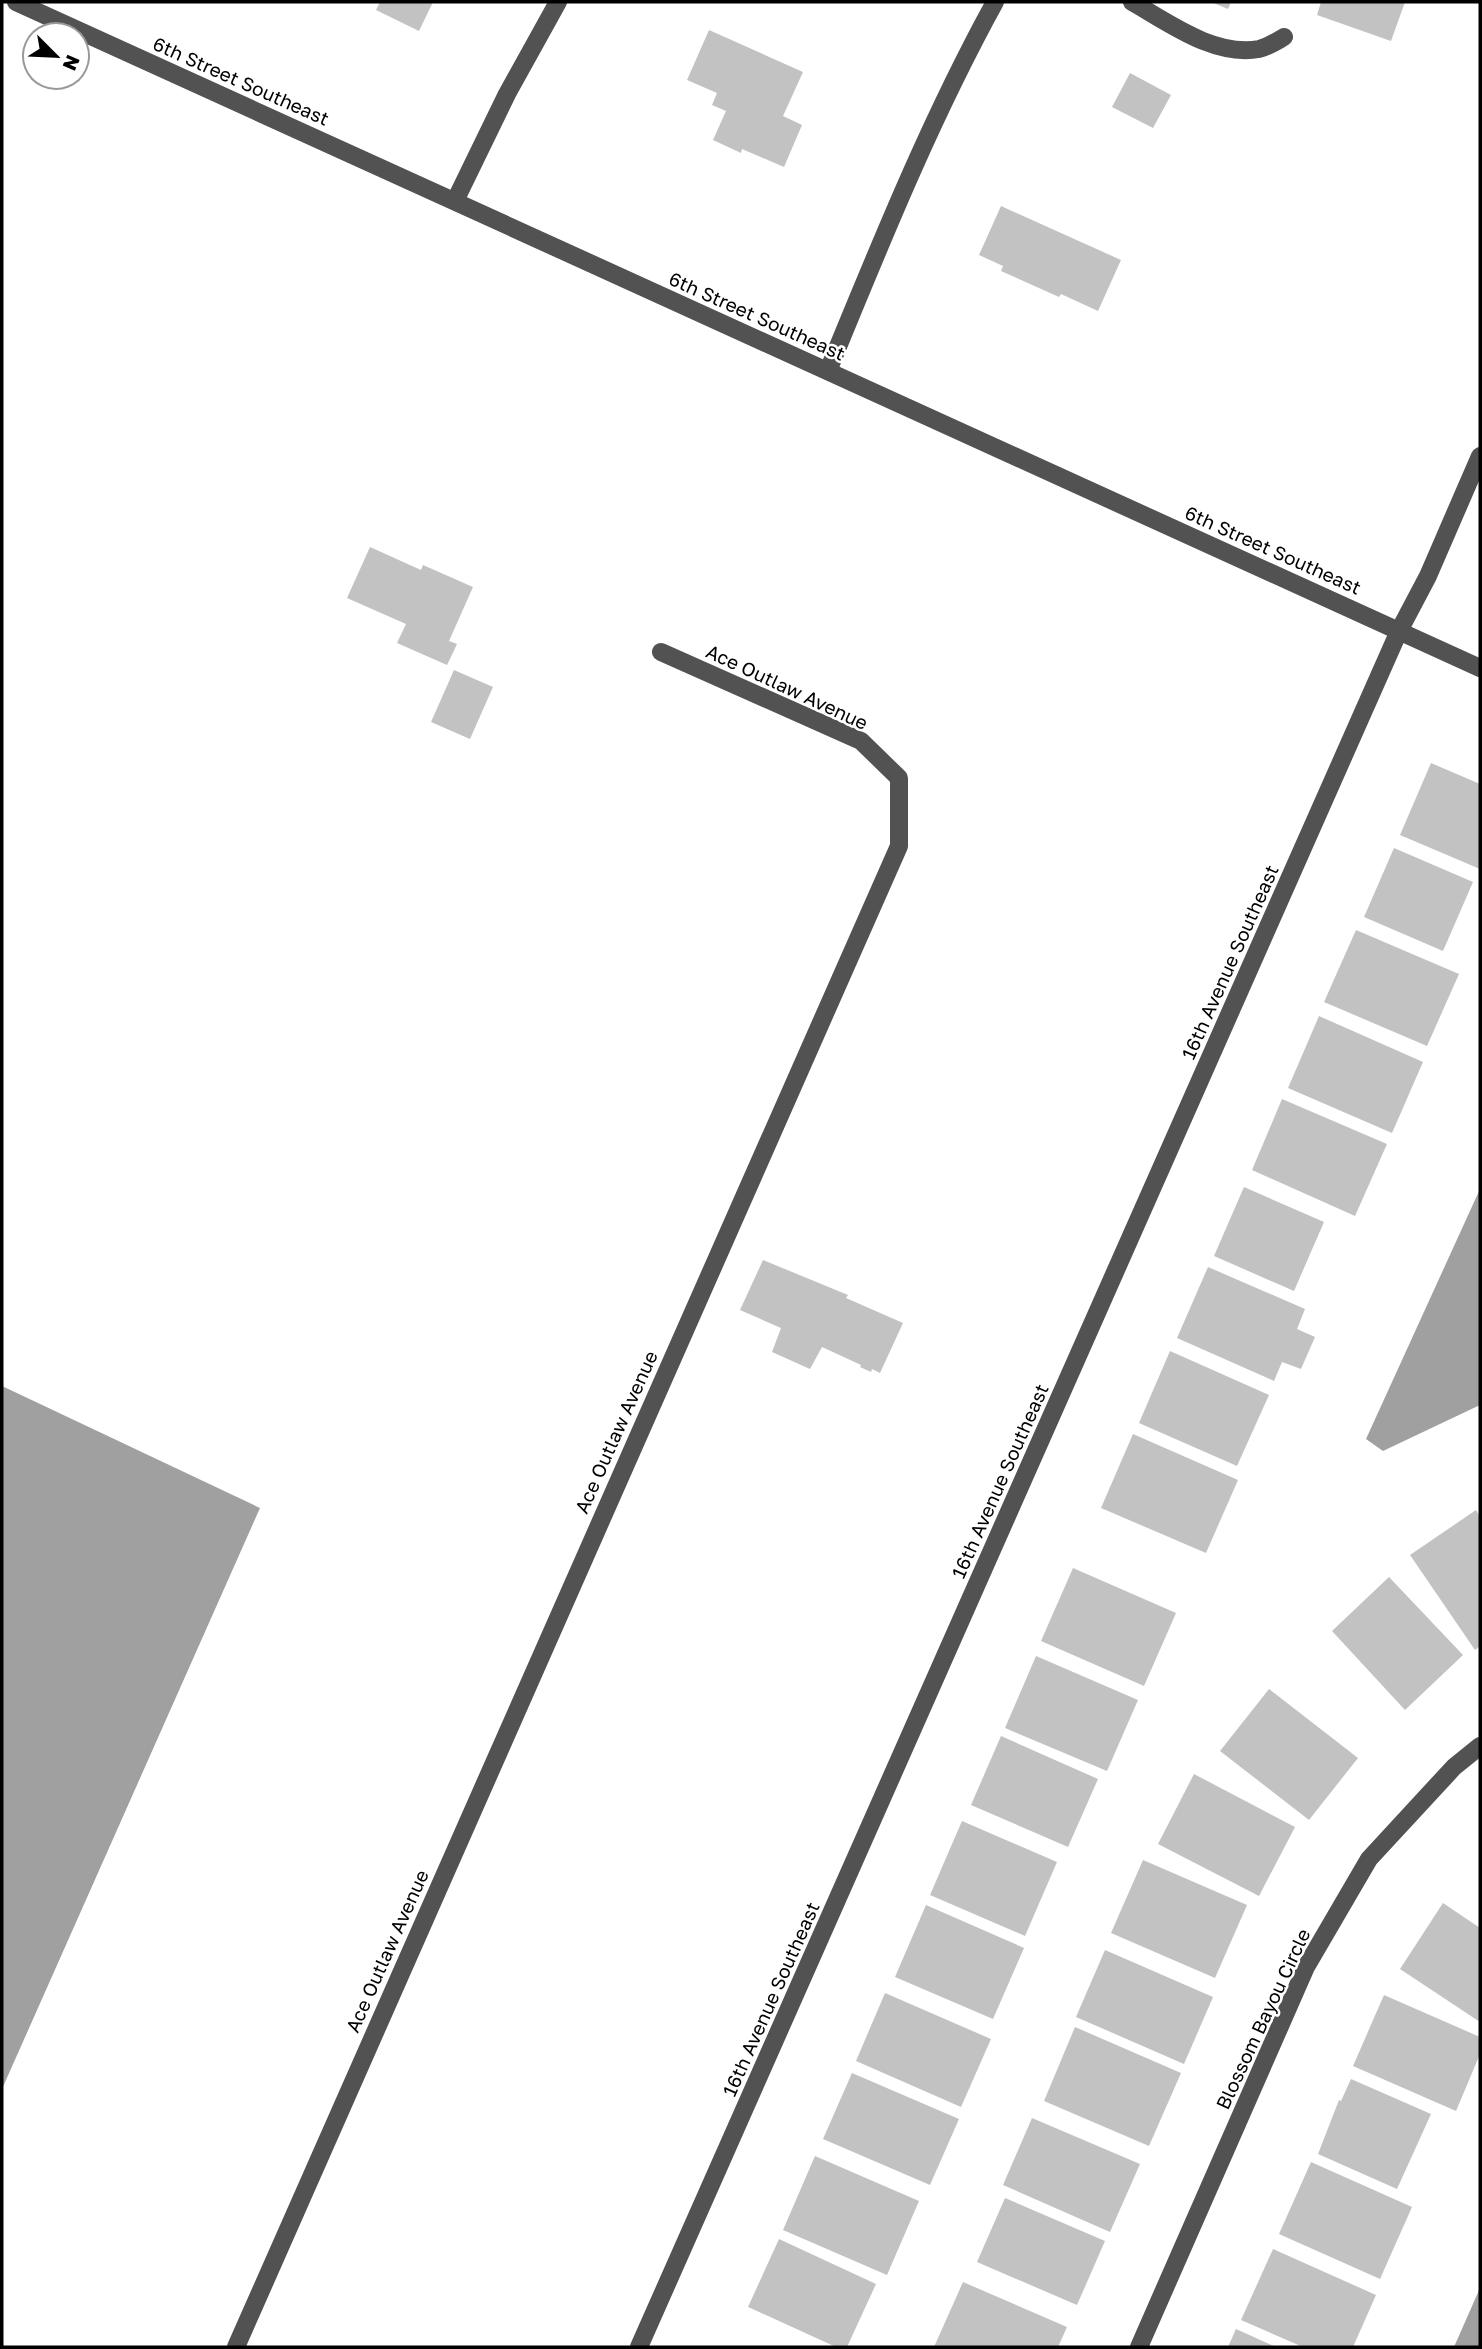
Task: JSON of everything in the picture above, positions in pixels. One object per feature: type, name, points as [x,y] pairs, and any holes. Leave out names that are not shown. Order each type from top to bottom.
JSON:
[{"type":"street","name":"6th Street Southeast","points":[[16,2],[1480,668]]},
{"type":"street","points":[[455,201],[506,94],[558,2]]},
{"type":"street","points":[[828,371],[885,233],[974,39],[995,2]]},
{"type":"street","points":[[1132,2],[1195,38],[1231,49],[1260,48],[1284,37]]},
{"type":"street","name":"16th Avenue Southeast","points":[[639,2347],[1399,631],[1428,576],[1480,456]]},
{"type":"street","name":"Ace Outlaw Avenue","points":[[236,2347],[899,846],[899,778],[861,741],[661,652]]},
{"type":"street","name":"Blossom Bayou Circle","points":[[1139,2347],[1306,1968],[1369,1859],[1454,1767],[1480,1745]]},
{"type":"shaded area","points":[[1480,1189],[1480,1405],[1383,1451],[1366,1439]]},
{"type":"shaded area","points":[[2,1386],[260,1508],[2,2089]]},
{"type":"shaded area","points":[[1480,2288],[1480,2347],[1454,2347]]},
{"type":"building","points":[[380,2],[433,2],[419,31],[376,10]]},
{"type":"building","points":[[1211,2],[1231,2],[1228,9]]},
{"type":"building","points":[[1321,2],[1405,2],[1391,41],[1317,15]]},
{"type":"building","points":[[709,30],[803,72],[783,116],[802,125],[784,167],[742,149],[741,153],[713,140],[726,111],[712,105],[717,93],[687,80]]},
{"type":"building","points":[[1130,73],[1171,95],[1153,128],[1112,107]]},
{"type":"building","points":[[1001,206],[1121,260],[1098,311],[1001,271],[1003,266],[979,255]]},
{"type":"building","points":[[370,547],[421,570],[423,565],[473,587],[449,641],[457,644],[447,665],[397,643],[406,624],[347,598]]},
{"type":"building","points":[[454,670],[493,687],[470,739],[431,722]]},
{"type":"building","points":[[1431,763],[1480,784],[1480,869],[1400,835]]},
{"type":"building","points":[[1394,848],[1473,882],[1443,951],[1364,917]]},
{"type":"building","points":[[1356,930],[1459,974],[1427,1046],[1324,1002]]},
{"type":"building","points":[[1319,1016],[1423,1062],[1392,1133],[1288,1088]]},
{"type":"building","points":[[1282,1099],[1387,1144],[1355,1216],[1252,1170]]},
{"type":"building","points":[[1244,1187],[1324,1222],[1294,1291],[1214,1256]]},
{"type":"building","points":[[763,1260],[848,1295],[846,1298],[903,1323],[880,1373],[872,1369],[871,1372],[822,1347],[810,1369],[772,1352],[781,1328],[740,1310]]},
{"type":"building","points":[[1208,1267],[1305,1309],[1297,1329],[1315,1337],[1301,1369],[1282,1362],[1274,1381],[1177,1338]]},
{"type":"building","points":[[1170,1351],[1269,1395],[1237,1466],[1139,1423]]},
{"type":"building","points":[[1133,1434],[1238,1480],[1206,1553],[1101,1508]]},
{"type":"building","points":[[1476,1510],[1480,1517],[1480,1646],[1475,1650],[1410,1555]]},
{"type":"building","points":[[1073,1568],[1176,1613],[1144,1686],[1041,1641]]},
{"type":"building","points":[[1389,1577],[1463,1655],[1405,1710],[1332,1631]]},
{"type":"building","points":[[1036,1656],[1138,1700],[1107,1771],[1005,1728]]},
{"type":"building","points":[[1269,1689],[1358,1758],[1309,1820],[1220,1751]]},
{"type":"building","points":[[1001,1736],[1098,1779],[1068,1847],[971,1805]]},
{"type":"building","points":[[1194,1774],[1295,1827],[1259,1896],[1158,1844]]},
{"type":"building","points":[[962,1821],[1057,1862],[1025,1936],[930,1895]]},
{"type":"building","points":[[1143,1860],[1247,1905],[1215,1978],[1111,1933]]},
{"type":"building","points":[[1443,1903],[1480,1928],[1480,2022],[1400,1969]]},
{"type":"building","points":[[926,1905],[1024,1948],[993,2019],[895,1977]]},
{"type":"building","points":[[1105,1950],[1213,1997],[1184,2064],[1076,2017]]},
{"type":"building","points":[[885,1993],[991,2039],[961,2107],[856,2061]]},
{"type":"building","points":[[1384,1995],[1480,2037],[1480,2054],[1456,2111],[1353,2066]]},
{"type":"building","points":[[1075,2027],[1181,2073],[1149,2146],[1044,2101]]},
{"type":"building","points":[[852,2073],[959,2119],[930,2185],[823,2139]]},
{"type":"building","points":[[1351,2079],[1431,2114],[1397,2189],[1318,2154],[1339,2100],[1341,2101]]},
{"type":"building","points":[[1032,2118],[1140,2164],[1110,2232],[1003,2185]]},
{"type":"building","points":[[815,2156],[919,2201],[887,2275],[783,2230]]},
{"type":"building","points":[[1311,2162],[1412,2207],[1380,2279],[1279,2234]]},
{"type":"building","points":[[1005,2198],[1105,2241],[1077,2305],[977,2262]]},
{"type":"building","points":[[779,2239],[876,2284],[847,2347],[836,2347],[748,2307]]},
{"type":"building","points":[[1273,2249],[1376,2295],[1353,2347],[1303,2347],[1241,2320]]},
{"type":"building","points":[[963,2282],[1067,2327],[1058,2347],[934,2347]]},
{"type":"building","points":[[1236,2329],[1276,2347],[1228,2347]]}]
